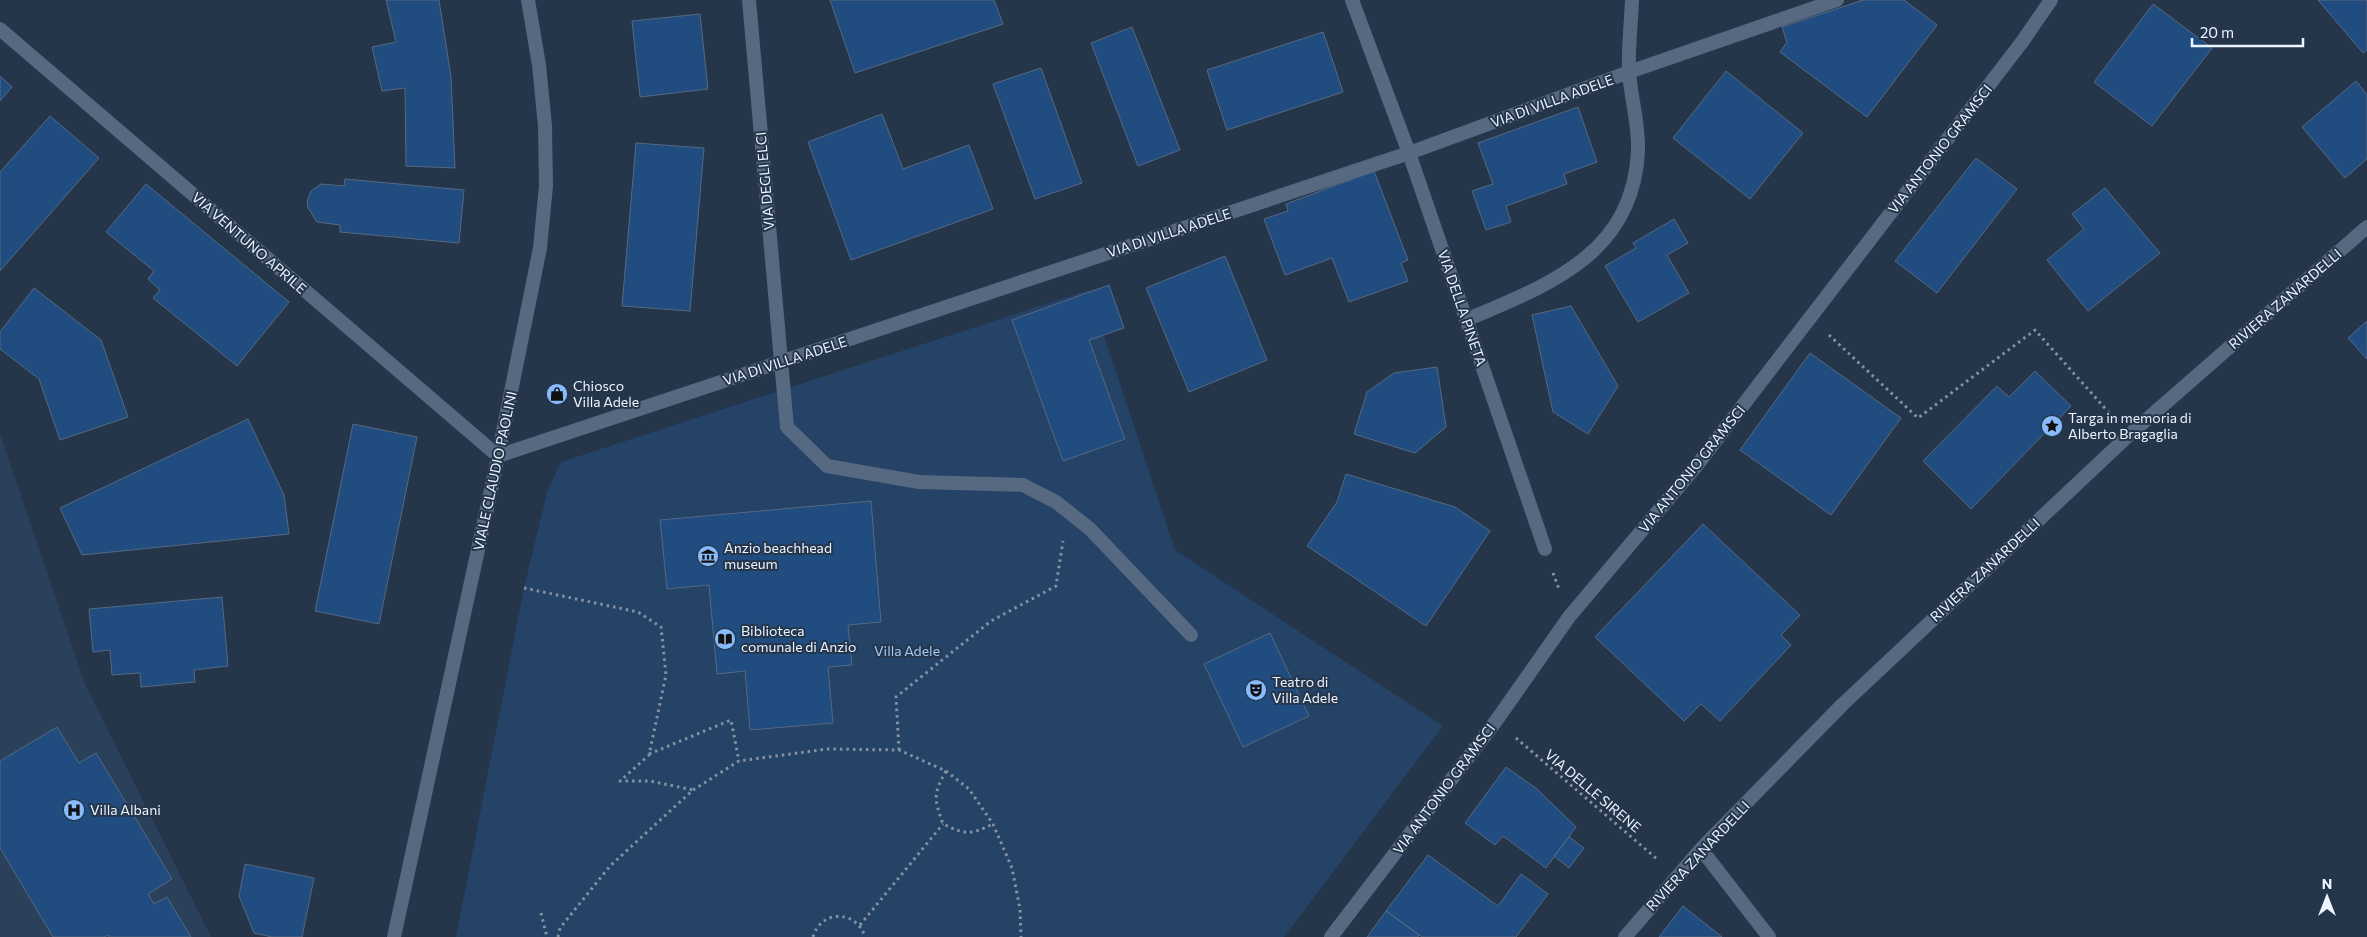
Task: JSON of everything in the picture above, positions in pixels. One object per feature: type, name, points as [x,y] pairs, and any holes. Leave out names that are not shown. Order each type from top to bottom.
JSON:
[{"type":"street","name":"VIALE CLAUDIO PAOLINI","points":[[394,937],[534,287],[540,248],[546,186],[542,93],[528,0]]},
{"type":"street","name":"VIA DEGLI ELCI","points":[[749,0],[787,427],[827,466],[919,482],[1023,485],[1056,502],[1090,529],[1191,635]]},
{"type":"street","name":"VIA DELLA PINETA","points":[[1352,0],[1409,153],[1545,549]]},
{"type":"street","points":[[1466,320],[1561,277],[1579,264],[1608,237],[1622,213],[1635,177],[1638,151],[1637,119],[1629,72],[1632,0]]},
{"type":"street","name":"VIA DI VILLA ADELE","points":[[498,456],[1409,153],[1629,72],[1837,0]]},
{"type":"street","name":"VIA ANTONIO GRAMSCI","points":[[1331,937],[1496,721],[1569,617],[1697,465],[2022,42],[2051,0]]},
{"type":"street","name":"VIA VENTUNO APRILE","points":[[0,28],[498,456]]},
{"type":"street","name":"RIVIERA ZANARDELLI","points":[[1625,937],[1701,849],[1842,705],[2129,435],[2367,227]]},
{"type":"street","points":[[1701,849],[1769,937]]},
{"type":"path","points":[[1810,317],[1918,418],[2035,330],[2129,435]]},
{"type":"path","points":[[899,750],[896,698],[991,621],[1056,586],[1064,533],[1056,502]]},
{"type":"path","points":[[1545,549],[1569,617]]},
{"type":"path","points":[[524,588],[638,612],[661,627],[666,675],[649,755]]},
{"type":"path","points":[[693,790],[650,781],[620,781],[649,755],[730,720],[740,761]]},
{"type":"path","name":"VIA DELLE SIRENE","points":[[1496,721],[1571,788],[1677,876]]},
{"type":"path","points":[[558,937],[560,928],[610,866],[693,790],[740,761],[827,749],[899,750],[946,771],[969,789],[993,824],[1012,868],[1020,909],[1021,937]]},
{"type":"path","points":[[946,771],[936,789],[937,807],[943,824],[960,832],[974,833],[993,824]]},
{"type":"path","points":[[860,925],[943,824]]},
{"type":"path","points":[[541,913],[547,937]]},
{"type":"path","points":[[813,937],[822,921],[830,917],[842,916],[852,919],[860,925],[866,937]]},
{"type":"shaded area","name":"Villa Albani","points":[[0,434],[85,684],[211,937],[0,937]]},
{"type":"green space","name":"Villa Adele","points":[[1089,290],[1175,550],[1443,726],[1284,937],[456,937],[524,588],[547,492],[561,462]]},
{"type":"building","points":[[386,0],[439,0],[451,77],[455,168],[406,166],[405,88],[382,91],[372,47],[396,42]]},
{"type":"building","points":[[830,0],[994,0],[1003,24],[855,73]]},
{"type":"building","points":[[1863,0],[1904,0],[1937,25],[1867,117],[1780,52],[1787,42],[1782,27]]},
{"type":"building","points":[[2318,0],[2367,0],[2367,50],[2363,53]]},
{"type":"building","points":[[2153,4],[2212,48],[2152,126],[2094,82]]},
{"type":"building","points":[[700,14],[708,89],[640,97],[632,21]]},
{"type":"building","points":[[1132,27],[1180,150],[1138,166],[1091,43]]},
{"type":"building","points":[[1323,32],[1343,92],[1227,130],[1207,70]]},
{"type":"building","points":[[1041,68],[1082,183],[1035,199],[993,84]]},
{"type":"building","points":[[1726,71],[1803,133],[1750,199],[1673,138]]},
{"type":"building","points":[[0,76],[12,87],[0,101]]},
{"type":"building","points":[[2356,81],[2367,95],[2367,159],[2345,178],[2302,127]]},
{"type":"building","points":[[1578,107],[1597,162],[1564,174],[1567,184],[1506,206],[1511,222],[1486,230],[1472,191],[1493,184],[1478,143]]},
{"type":"building","points":[[882,114],[903,169],[969,145],[993,209],[851,260],[808,142]]},
{"type":"building","points":[[50,116],[99,158],[0,271],[0,172]]},
{"type":"building","points":[[636,143],[704,148],[690,311],[622,306]]},
{"type":"building","points":[[1976,158],[2017,189],[1937,293],[1895,261]]},
{"type":"building","points":[[1374,171],[1408,260],[1401,263],[1408,281],[1349,302],[1332,258],[1285,275],[1264,219],[1288,211],[1286,204]]},
{"type":"building","points":[[345,179],[464,190],[459,243],[340,232],[340,225],[317,222],[308,208],[307,202],[311,191],[321,184],[344,186]]},
{"type":"building","points":[[146,184],[289,302],[237,366],[153,298],[160,290],[148,279],[154,271],[106,232]]},
{"type":"building","points":[[2105,188],[2160,253],[2088,311],[2047,260],[2084,229],[2072,214]]},
{"type":"building","points":[[1674,219],[1688,243],[1667,255],[1689,293],[1638,322],[1605,266],[1636,248],[1633,243]]},
{"type":"building","points":[[1225,256],[1267,360],[1189,392],[1146,288]]},
{"type":"building","points":[[1109,285],[1124,328],[1089,340],[1125,439],[1063,461],[1012,320]]},
{"type":"building","points":[[34,288],[101,340],[128,417],[60,440],[39,379],[0,349],[0,332]]},
{"type":"building","points":[[1571,306],[1618,386],[1588,434],[1553,412],[1532,315]]},
{"type":"building","points":[[2367,321],[2367,359],[2348,338]]},
{"type":"building","points":[[1810,353],[1901,418],[1831,515],[1740,450]]},
{"type":"building","points":[[1437,367],[1446,427],[1415,453],[1354,434],[1367,392],[1394,373]]},
{"type":"building","points":[[2035,371],[2071,406],[1971,509],[1923,461],[1997,386],[2009,397]]},
{"type":"building","points":[[248,419],[284,495],[289,534],[82,555],[60,508]]},
{"type":"building","points":[[353,424],[417,437],[379,624],[315,611]]},
{"type":"building","points":[[1346,474],[1455,507],[1490,531],[1426,626],[1307,546],[1337,502]]},
{"type":"building","name":"Villa Adele","points":[[871,501],[881,622],[848,625],[852,665],[828,667],[833,723],[750,730],[745,671],[717,674],[709,585],[667,589],[660,520]]},
{"type":"building","points":[[1703,524],[1800,615],[1781,635],[1791,645],[1720,721],[1701,704],[1684,721],[1595,637]]},
{"type":"building","points":[[222,597],[228,666],[194,670],[195,682],[141,687],[140,673],[112,675],[110,650],[93,652],[89,609]]},
{"type":"building","name":"Teatro di Villa Adele","points":[[1270,633],[1309,716],[1243,747],[1204,664]]},
{"type":"building","points":[[57,727],[79,763],[96,753],[172,879],[148,894],[154,904],[167,897],[191,937],[109,937],[108,935],[104,937],[53,937],[0,848],[0,761]]},
{"type":"building","points":[[1506,767],[1537,789],[1576,827],[1546,868],[1503,836],[1495,845],[1465,823]]},
{"type":"building","points":[[1569,837],[1584,848],[1569,868],[1554,856]]},
{"type":"building","points":[[1428,855],[1498,906],[1521,874],[1548,894],[1516,937],[1422,937],[1386,911]]},
{"type":"building","points":[[245,864],[314,878],[302,937],[272,937],[254,933],[239,896]]},
{"type":"building","points":[[1683,906],[1722,937],[1659,937]]},
{"type":"building","points":[[1386,911],[1419,935],[1418,937],[1367,937]]},
{"type":"place","name":"Chiosco Villa Adele","points":[[557,394]]},
{"type":"place","name":"Targa in memoria di Alberto Bragaglia","points":[[2052,426]]},
{"type":"place","name":"Anzio beachhead museum","points":[[708,556]]},
{"type":"place","name":"Biblioteca comunale di Anzio","points":[[725,639]]},
{"type":"place","name":"Teatro di Villa Adele","points":[[1256,690]]},
{"type":"place","name":"Villa Albani","points":[[74,810]]}]
